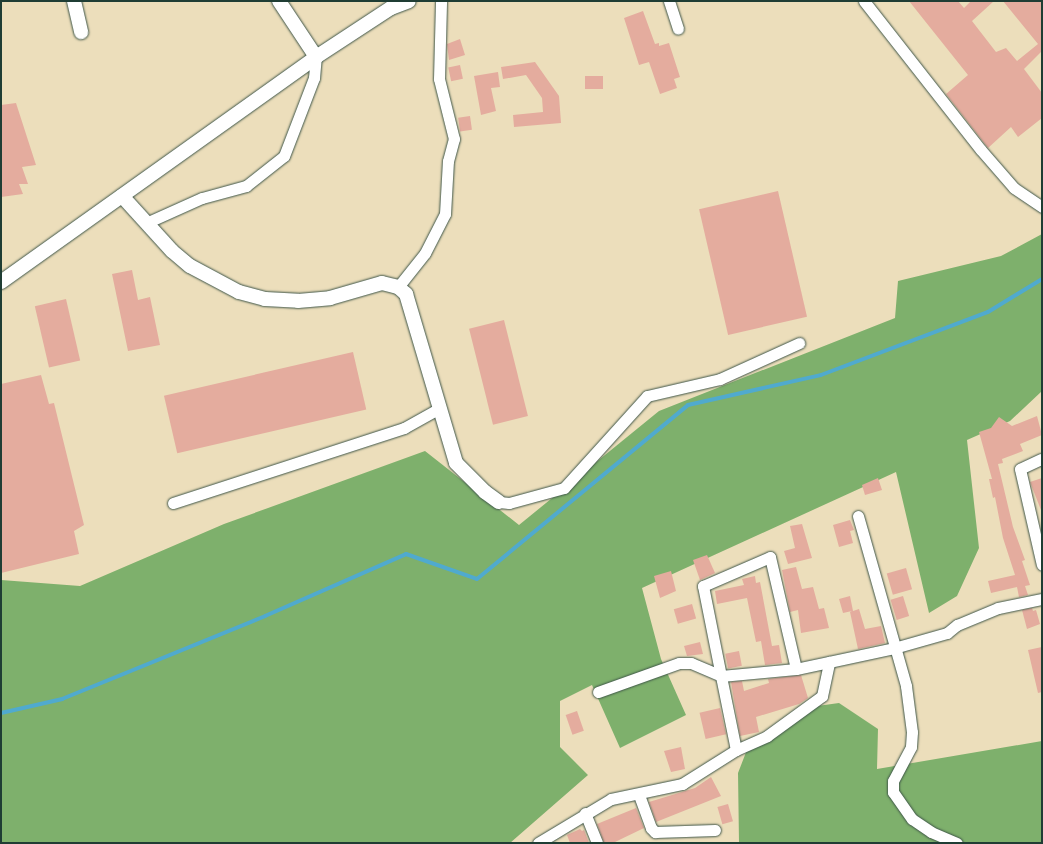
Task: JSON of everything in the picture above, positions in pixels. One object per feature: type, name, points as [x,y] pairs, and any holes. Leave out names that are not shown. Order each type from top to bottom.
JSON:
[{"type":"street","points":[[74,1],[81,32]]},
{"type":"street","points":[[146,223],[202,198],[246,186],[284,156],[314,78],[316,57],[279,1]]},
{"type":"street","points":[[1,282],[316,57],[391,8],[410,1]]},
{"type":"street","points":[[398,287],[425,253],[445,214],[448,161],[454,139],[439,78],[441,1]]},
{"type":"street","points":[[669,1],[678,29]]},
{"type":"street","points":[[864,1],[981,150],[1014,188],[1042,207]]},
{"type":"street","points":[[122,196],[146,223],[190,266],[239,292],[265,299],[298,301],[330,298],[382,283],[398,287],[406,294],[456,463],[485,492],[500,502],[509,503],[564,488],[647,396],[720,379],[799,343]]},
{"type":"street","points":[[173,503],[404,428],[440,408]]},
{"type":"street","points":[[1042,460],[1041,458],[1020,469],[1042,565]]},
{"type":"street","points":[[858,516],[894,648],[906,686],[912,732],[911,747],[893,781],[893,792],[912,819],[931,832],[957,843]]},
{"type":"street","points":[[736,750],[703,586],[770,557],[796,669]]},
{"type":"street","points":[[598,692],[679,663],[691,663],[721,676],[796,669],[894,648],[947,633],[968,620],[998,608],[1042,599]]},
{"type":"street","points":[[538,843],[585,813],[611,799],[639,795],[682,784],[736,750],[767,736],[822,696],[829,662]]},
{"type":"street","points":[[639,795],[651,828],[655,832],[715,830]]},
{"type":"street","points":[[585,813],[597,843]]},
{"type":"green space","points":[[1042,234],[1042,391],[1010,421],[967,440],[979,548],[957,596],[929,613],[896,472],[642,588],[661,659],[686,715],[620,748],[592,685],[560,701],[560,747],[588,775],[510,843],[1,843],[1,580],[80,586],[224,524],[425,451],[519,525],[659,411],[895,318],[898,281],[1001,256]]},
{"type":"green space","points":[[839,703],[878,729],[877,769],[1042,741],[1042,843],[739,843],[738,773],[750,742],[803,708]]},
{"type":"building","points":[[909,1],[958,1],[964,8],[971,1],[994,1],[972,21],[996,52],[1006,48],[1017,61],[1038,44],[1003,1],[1042,1],[1042,51],[1024,69],[1042,93],[1042,118],[1018,137],[1011,127],[988,148],[946,94],[968,75]]},
{"type":"building","points":[[643,11],[655,44],[659,43],[659,46],[669,43],[680,77],[674,79],[677,88],[660,94],[649,62],[639,65],[624,18]]},
{"type":"building","points":[[460,39],[465,55],[449,60],[447,44]]},
{"type":"building","points":[[535,62],[559,96],[561,123],[514,127],[513,115],[543,112],[542,98],[526,75],[503,79],[501,67]]},
{"type":"building","points":[[460,65],[463,79],[451,81],[448,67]]},
{"type":"building","points":[[498,72],[500,87],[491,88],[496,111],[481,115],[474,76]]},
{"type":"building","points":[[585,76],[603,76],[603,89],[585,89]]},
{"type":"building","points":[[16,103],[36,165],[22,167],[28,184],[19,184],[23,194],[1,197],[1,105]]},
{"type":"building","points":[[470,116],[472,130],[460,132],[458,118]]},
{"type":"building","points":[[778,191],[807,317],[728,335],[699,209]]},
{"type":"building","points":[[132,270],[138,300],[150,297],[160,345],[128,351],[112,274]]},
{"type":"building","points":[[66,299],[80,360],[49,368],[35,306]]},
{"type":"building","points":[[504,320],[528,416],[493,425],[469,329]]},
{"type":"building","points":[[353,352],[366,409],[177,453],[164,396]]},
{"type":"building","points":[[41,375],[49,404],[54,403],[84,525],[74,531],[79,554],[1,573],[1,384]]},
{"type":"building","points":[[1037,416],[1042,435],[1020,444],[1023,451],[1002,459],[1003,463],[998,464],[1013,527],[1025,560],[1022,561],[1030,585],[1025,586],[1028,595],[1019,597],[1017,587],[991,593],[988,581],[1015,575],[1003,538],[995,497],[993,498],[989,479],[992,479],[979,432],[991,428],[999,417],[1012,426]]},
{"type":"building","points":[[878,478],[882,490],[865,495],[862,485]]},
{"type":"building","points":[[1042,478],[1042,510],[1041,510],[1030,482]]},
{"type":"building","points":[[850,520],[854,530],[850,531],[853,543],[839,547],[833,525]]},
{"type":"building","points":[[802,524],[812,558],[788,564],[784,551],[795,548],[790,526]]},
{"type":"building","points":[[707,555],[715,573],[700,580],[693,560]]},
{"type":"building","points":[[796,567],[802,589],[813,587],[819,609],[824,608],[829,628],[801,633],[798,610],[790,612],[782,570]]},
{"type":"building","points":[[906,568],[912,589],[893,595],[887,574]]},
{"type":"building","points":[[671,571],[676,591],[660,598],[654,576]]},
{"type":"building","points":[[755,576],[756,583],[760,582],[772,646],[779,645],[782,663],[765,665],[761,641],[756,642],[747,598],[717,604],[715,591],[744,585],[742,579]]},
{"type":"building","points":[[850,596],[853,611],[859,609],[865,629],[881,626],[885,643],[858,649],[850,612],[852,611],[843,613],[839,599]]},
{"type":"building","points":[[903,596],[909,616],[897,620],[891,600]]},
{"type":"building","points":[[692,604],[696,618],[678,624],[674,609]]},
{"type":"building","points":[[1032,608],[1033,611],[1036,610],[1040,624],[1027,629],[1022,610]]},
{"type":"building","points":[[700,642],[703,654],[687,656],[684,646]]},
{"type":"building","points":[[1042,647],[1042,692],[1038,693],[1028,650]]},
{"type":"building","points":[[739,651],[742,666],[728,668],[725,654]]},
{"type":"building","points":[[801,675],[808,698],[799,704],[756,717],[759,732],[740,736],[731,682],[742,681],[744,691],[769,683],[768,679]]},
{"type":"building","points":[[720,708],[726,734],[706,739],[700,713]]},
{"type":"building","points":[[577,711],[584,731],[572,735],[566,715]]},
{"type":"building","points":[[681,747],[685,769],[671,772],[664,751]]},
{"type":"building","points":[[711,777],[721,796],[656,822],[649,802],[695,788]]},
{"type":"building","points":[[728,804],[733,821],[722,824],[717,807]]},
{"type":"building","points":[[636,808],[644,828],[613,843],[604,843],[597,824]]},
{"type":"building","points":[[580,829],[582,831],[584,830],[589,843],[570,843],[567,835]]},
{"type":"waterway","points":[[1,713],[62,699],[265,616],[406,554],[477,579],[688,405],[821,375],[988,312],[1042,279]]}]
